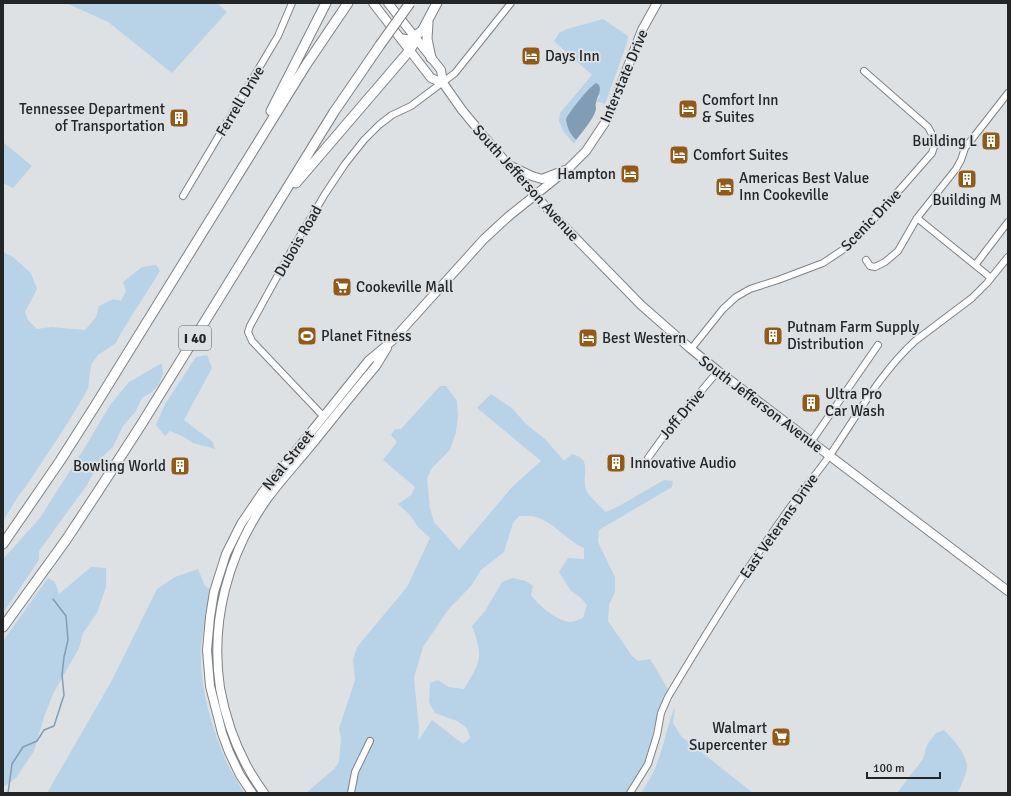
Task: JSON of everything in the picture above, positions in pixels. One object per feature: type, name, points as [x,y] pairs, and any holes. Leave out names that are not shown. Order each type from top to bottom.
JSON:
[{"type":"highway","points":[[238,174],[325,3]]},
{"type":"highway","points":[[3,544],[60,461],[306,65],[348,3]]},
{"type":"highway","name":"I 40","points":[[3,627],[66,540],[99,490],[141,425],[334,112],[410,3]]},
{"type":"highway","points":[[402,39],[409,40],[422,31],[437,3]]},
{"type":"highway","points":[[429,18],[427,39],[431,58]]},
{"type":"highway","points":[[271,215],[309,167],[410,50],[414,43],[414,37]]},
{"type":"main road","name":"South Jefferson Avenue","points":[[373,3],[431,78],[443,83]]},
{"type":"main road","name":"South Jefferson Avenue","points":[[388,3],[441,70],[443,83],[473,124],[535,195],[620,284],[718,372],[1008,591]]},
{"type":"main road","name":"Interstate Drive","points":[[535,195],[569,168],[586,152],[608,118],[641,33],[657,3]]},
{"type":"main road","points":[[508,165],[542,179],[569,168]]},
{"type":"main road","name":"Neal Street","points":[[252,793],[240,775],[229,752],[220,726],[210,686],[207,650],[210,617],[214,592],[226,554],[241,524],[262,493],[369,360],[392,341],[484,239],[535,195]]},
{"type":"main road","name":"Neal Street","points":[[264,793],[249,771],[231,730],[222,697],[217,659],[218,633],[220,612],[227,580],[244,537],[268,498],[376,366],[392,341]]},
{"type":"street","name":"Ferrell Drive","points":[[183,196],[278,36],[292,3]]},
{"type":"street","points":[[443,83],[455,72],[511,3]]},
{"type":"street","name":"Scenic Drive","points":[[691,349],[722,309],[736,297],[750,289],[823,263],[844,249],[867,227],[932,153],[935,146],[935,138],[928,127],[864,71]]},
{"type":"street","name":"Dubois Road","points":[[324,417],[252,341],[248,332],[296,243],[325,194],[364,140],[392,115],[411,106],[443,83]]},
{"type":"street","points":[[866,260],[870,266],[875,267],[885,262],[898,251],[917,218],[956,169],[965,148],[1008,93]]},
{"type":"street","points":[[917,218],[992,278]]},
{"type":"street","points":[[976,264],[1008,222]]},
{"type":"street","name":"East Veterans Drive","points":[[630,793],[648,764],[657,735],[661,713],[668,697],[756,557],[786,513],[829,455],[879,380],[914,341],[972,298],[992,278],[1008,257]]},
{"type":"street","points":[[811,442],[878,345]]},
{"type":"street","name":"Joff Drive","points":[[648,458],[666,433],[718,372]]},
{"type":"street","points":[[351,793],[355,772],[370,741]]},
{"type":"shaded area","points":[[66,3],[217,3],[227,12],[172,73],[108,22]]},
{"type":"shaded area","points":[[603,19],[628,36],[627,43],[605,104],[596,101],[600,96],[592,86],[567,126],[572,136],[576,140],[574,144],[563,131],[559,121],[560,113],[592,75],[554,41],[559,33],[567,29]]},
{"type":"shaded area","points":[[596,83],[599,85],[600,92],[597,98],[595,113],[576,140],[569,131],[566,119],[588,90]]},
{"type":"shaded area","points":[[3,142],[32,166],[13,188],[3,183]]},
{"type":"shaded area","points":[[3,252],[13,257],[31,273],[37,289],[25,312],[28,320],[37,329],[51,327],[85,330],[96,317],[99,306],[113,299],[121,301],[126,291],[123,282],[142,267],[156,265],[160,271],[116,343],[98,355],[91,365],[88,389],[69,421],[3,521]]},
{"type":"shaded area","points":[[207,355],[212,368],[184,420],[213,442],[215,449],[193,443],[170,431],[165,436],[156,425],[165,404],[196,357]]},
{"type":"shaded area","points":[[162,363],[163,374],[159,384],[152,392],[142,398],[136,411],[123,426],[113,447],[101,458],[87,485],[39,551],[39,560],[3,613],[3,559],[40,518],[110,405],[129,382]]},
{"type":"shaded area","points":[[440,386],[446,386],[457,401],[458,416],[456,432],[450,450],[432,468],[427,478],[430,508],[434,522],[459,550],[512,487],[541,461],[477,408],[491,394],[513,409],[525,423],[545,439],[564,461],[572,454],[579,457],[583,461],[585,465],[585,487],[594,501],[606,512],[664,480],[673,481],[672,487],[599,530],[598,542],[615,577],[615,592],[609,605],[608,621],[632,656],[638,661],[650,659],[668,689],[661,703],[656,719],[649,753],[643,767],[627,793],[306,793],[334,769],[339,762],[341,739],[339,728],[355,680],[353,660],[357,647],[407,587],[430,538],[398,504],[411,495],[415,487],[383,460],[397,442],[391,435],[395,429],[401,429]],"holes":[[[519,516],[532,516],[546,521],[584,548],[584,559],[568,558],[559,572],[571,591],[581,598],[587,605],[583,618],[571,622],[554,616],[534,599],[531,595],[533,586],[526,581],[513,578],[502,582],[485,611],[472,626],[478,645],[479,657],[475,670],[464,689],[449,687],[438,680],[430,683],[429,702],[435,713],[457,721],[467,728],[470,738],[463,744],[432,720],[418,741],[419,728],[414,678],[423,647],[448,610],[471,586],[481,570],[504,552],[513,523]]]},
{"type":"shaded area","points":[[91,567],[106,568],[106,587],[97,613],[83,633],[79,648],[53,694],[44,717],[34,751],[16,778],[3,787],[3,641],[48,578],[55,582],[59,594]]},
{"type":"shaded area","points":[[198,569],[205,586],[211,590],[201,648],[204,691],[211,719],[228,765],[244,793],[47,793],[111,682],[157,589],[175,577]]},
{"type":"shaded area","points":[[675,706],[673,723],[681,736],[753,793],[641,793],[655,769]]},
{"type":"shaded area","points":[[944,730],[961,750],[967,764],[965,775],[957,793],[897,793],[923,759],[927,745],[936,733]]},
{"type":"waterway","points":[[8,793],[12,764],[23,747],[37,741],[44,730],[54,726],[64,695],[62,675],[68,640],[66,616],[53,599]]},
{"type":"place","name":"Days Inn","points":[[531,56]]},
{"type":"place","name":"Comfort Inn & Suites","points":[[688,109]]},
{"type":"place","name":"Tennessee Department of Transportation","points":[[179,118]]},
{"type":"place","name":"Building L","points":[[991,141]]},
{"type":"place","name":"Comfort Suites","points":[[679,155]]},
{"type":"place","name":"Hampton","points":[[630,174]]},
{"type":"place","name":"Building M","points":[[967,179]]},
{"type":"place","name":"Americas Best Value Inn Cookeville","points":[[725,187]]},
{"type":"place","name":"Cookeville Mall","points":[[342,287]]},
{"type":"place","name":"Planet Fitness","points":[[307,336]]},
{"type":"place","name":"Putnam Farm Supply Distribution","points":[[773,336]]},
{"type":"place","name":"Best Western","points":[[588,338]]},
{"type":"place","name":"Ultra Pro Car Wash","points":[[811,403]]},
{"type":"place","name":"Innovative Audio","points":[[616,463]]},
{"type":"place","name":"Bowling World","points":[[180,466]]},
{"type":"place","name":"Walmart Supercenter","points":[[781,737]]}]
